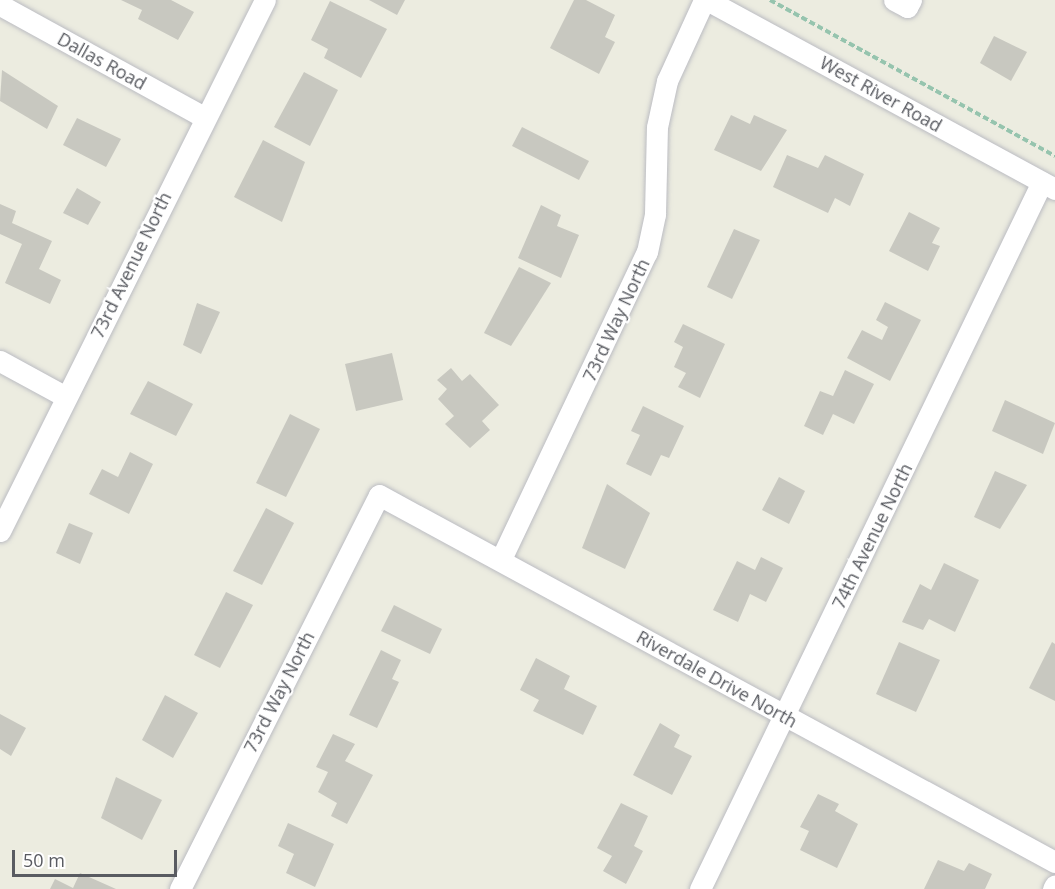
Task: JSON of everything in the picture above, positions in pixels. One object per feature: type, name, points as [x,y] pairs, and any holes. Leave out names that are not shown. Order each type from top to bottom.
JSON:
[{"type":"street","name":"73rd Avenue North","points":[[0,531],[204,117],[265,0]]},
{"type":"street","name":"West River Road","points":[[705,0],[1048,186]]},
{"type":"street","name":"73rd Way North","points":[[501,559],[647,252],[664,93],[705,0]]},
{"type":"street","points":[[894,0],[908,7],[911,0]]},
{"type":"street","name":"Dallas Road","points":[[0,5],[204,117]]},
{"type":"street","name":"74th Avenue North","points":[[700,889],[1048,186]]},
{"type":"street","points":[[0,361],[66,397]]},
{"type":"street","name":"73rd Way North","points":[[180,889],[379,495]]},
{"type":"street","name":"Riverdale Drive North","points":[[379,495],[501,559],[786,717],[1055,862]]},
{"type":"path","points":[[770,0],[1055,156]]},
{"type":"building","points":[[121,0],[171,0],[194,12],[178,40],[138,19],[142,10]]},
{"type":"building","points":[[369,0],[405,0],[397,15]]},
{"type":"building","points":[[574,0],[586,0],[615,15],[605,37],[615,42],[599,74],[550,48]]},
{"type":"building","points":[[330,1],[387,29],[361,78],[324,58],[328,49],[311,40]]},
{"type":"building","points":[[994,36],[1027,52],[1011,81],[980,63]]},
{"type":"building","points":[[2,70],[58,106],[47,129],[0,101]]},
{"type":"building","points":[[304,72],[338,90],[310,146],[274,127]]},
{"type":"building","points":[[731,115],[750,124],[754,115],[787,130],[761,171],[714,150]]},
{"type":"building","points":[[77,118],[121,139],[106,167],[63,145]]},
{"type":"building","points":[[522,127],[589,161],[579,180],[512,146]]},
{"type":"building","points":[[263,140],[305,162],[282,222],[234,197]]},
{"type":"building","points":[[787,155],[818,168],[825,155],[864,174],[850,206],[835,198],[828,213],[773,187]]},
{"type":"building","points":[[77,188],[101,202],[88,225],[63,213]]},
{"type":"building","points":[[0,204],[16,211],[12,223],[52,241],[39,269],[61,280],[50,304],[5,283],[22,244],[0,234]]},
{"type":"building","points":[[541,205],[561,215],[557,226],[579,235],[561,278],[518,258]]},
{"type":"building","points":[[909,212],[940,228],[932,243],[940,246],[928,271],[889,251]]},
{"type":"building","points":[[734,229],[760,240],[732,299],[707,287]]},
{"type":"building","points":[[519,267],[551,283],[511,346],[484,333]]},
{"type":"building","points":[[885,302],[921,320],[890,381],[847,358],[862,330],[882,340],[888,327],[876,320]]},
{"type":"building","points":[[197,303],[220,312],[201,354],[183,345]]},
{"type":"building","points":[[683,324],[725,344],[700,398],[678,387],[686,373],[674,367],[683,347],[674,342]]},
{"type":"building","points":[[392,353],[403,400],[356,411],[345,364]]},
{"type":"building","points":[[451,368],[462,381],[470,374],[499,405],[482,421],[490,430],[470,448],[445,424],[454,416],[438,399],[447,389],[437,380]]},
{"type":"building","points":[[845,370],[874,384],[854,424],[833,414],[823,435],[804,426],[820,391],[833,396]]},
{"type":"building","points":[[148,381],[193,404],[176,436],[130,414]]},
{"type":"building","points":[[1005,400],[1055,423],[1043,454],[992,431]]},
{"type":"building","points":[[643,406],[684,426],[669,458],[661,455],[651,476],[626,464],[640,435],[631,431]]},
{"type":"building","points":[[290,414],[320,429],[286,497],[256,483]]},
{"type":"building","points":[[130,452],[153,464],[129,514],[89,494],[102,469],[118,477]]},
{"type":"building","points":[[995,471],[1027,485],[1000,529],[974,517]]},
{"type":"building","points":[[779,477],[805,491],[789,524],[762,510]]},
{"type":"building","points":[[607,484],[650,513],[625,569],[582,548]]},
{"type":"building","points":[[266,508],[294,523],[262,585],[233,571]]},
{"type":"building","points":[[69,523],[93,533],[80,564],[56,553]]},
{"type":"building","points":[[761,557],[783,568],[766,602],[750,594],[738,622],[713,610],[737,561],[755,570]]},
{"type":"building","points":[[944,563],[979,580],[955,632],[929,619],[923,630],[902,622],[920,584],[931,590]]},
{"type":"building","points":[[226,592],[253,605],[220,668],[194,655]]},
{"type":"building","points":[[394,605],[442,629],[430,654],[381,631]]},
{"type":"building","points":[[899,642],[940,660],[916,712],[876,694]]},
{"type":"building","points":[[1052,642],[1055,644],[1055,701],[1029,688]]},
{"type":"building","points":[[381,650],[401,660],[392,679],[399,682],[377,728],[349,715]]},
{"type":"building","points":[[536,658],[570,676],[564,689],[597,706],[583,735],[533,711],[539,700],[520,690]]},
{"type":"building","points":[[165,695],[198,713],[173,758],[142,740]]},
{"type":"building","points":[[0,714],[26,728],[11,756],[0,749]]},
{"type":"building","points":[[660,723],[680,735],[674,747],[692,756],[672,795],[633,775]]},
{"type":"building","points":[[333,734],[355,744],[345,761],[373,775],[347,824],[331,816],[337,803],[318,792],[328,772],[316,767]]},
{"type":"building","points":[[116,777],[162,800],[142,840],[101,818]]},
{"type":"building","points":[[818,794],[839,804],[835,811],[858,824],[837,868],[800,850],[809,831],[800,827]]},
{"type":"building","points":[[621,803],[648,816],[634,846],[643,851],[626,884],[603,871],[612,856],[597,848]]},
{"type":"building","points":[[288,823],[334,844],[315,887],[286,873],[294,854],[278,846]]},
{"type":"building","points":[[938,860],[964,871],[969,863],[992,874],[985,889],[924,889]]},
{"type":"building","points":[[80,873],[116,889],[50,889],[55,879],[73,888]]}]
